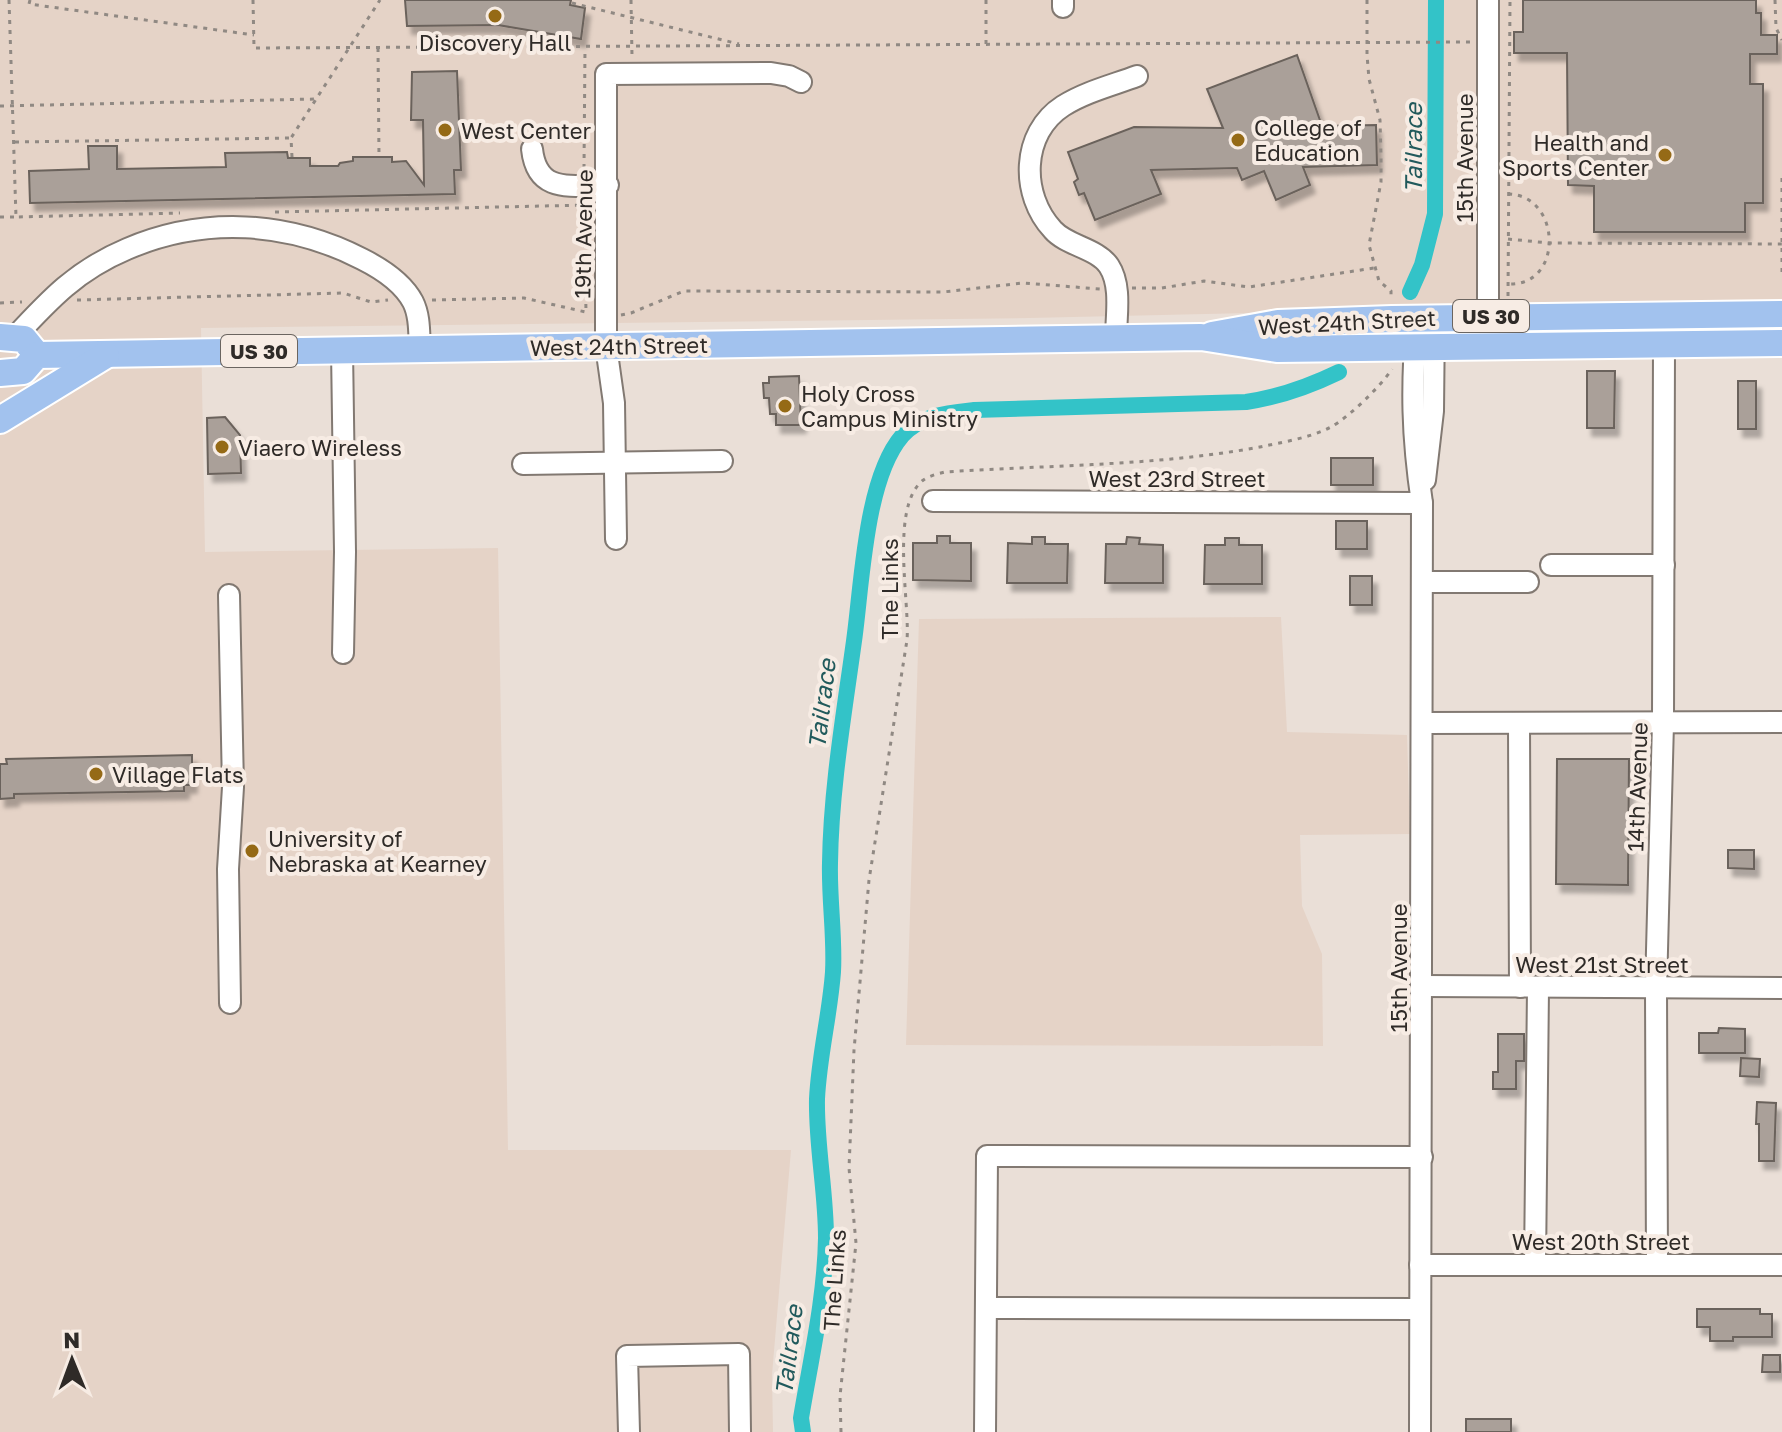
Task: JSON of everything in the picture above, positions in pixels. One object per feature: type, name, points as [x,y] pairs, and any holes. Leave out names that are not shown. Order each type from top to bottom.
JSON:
[{"type":"main road","name":"West 24th Street","points":[[0,373],[23,371],[37,355],[1201,337],[1278,323],[1414,318],[1498,310],[1679,315],[1782,314]]},
{"type":"main road","points":[[7,337],[24,339],[37,355]]},
{"type":"main road","name":"West 24th Street","points":[[1201,337],[1277,349],[1782,343]]},
{"type":"main road","points":[[0,420],[107,354]]},
{"type":"street","name":"15th Avenue","points":[[1488,0],[1498,310]]},
{"type":"street","points":[[633,74],[771,73],[801,82]]},
{"type":"street","name":"19th Avenue","points":[[616,539],[614,397],[606,346],[596,314],[608,195],[606,74],[633,74]]},
{"type":"street","points":[[1116,338],[1117,288],[1109,265],[1070,243],[1054,231],[1041,215],[1033,196],[1030,161],[1041,130],[1049,117],[1061,107],[1076,98],[1137,76]]},
{"type":"street","points":[[532,149],[534,166],[547,182],[584,195],[608,195]]},
{"type":"street","points":[[7,337],[71,280],[127,249],[183,231],[228,226],[289,232],[345,250],[390,277],[411,298],[416,311],[420,349]]},
{"type":"street","name":"14th Avenue","points":[[1657,1265],[1656,988],[1663,723],[1664,344],[1679,315]]},
{"type":"street","name":"15th Avenue","points":[[1414,318],[1411,378],[1414,447],[1422,503],[1420,1432]]},
{"type":"street","points":[[342,350],[343,653]]},
{"type":"street","points":[[523,464],[722,461]]},
{"type":"street","name":"West 23rd Street","points":[[933,501],[1422,503]]},
{"type":"street","points":[[1551,565],[1664,565]]},
{"type":"street","points":[[1422,582],[1528,582]]},
{"type":"street","points":[[229,595],[233,780],[228,869],[230,1003]]},
{"type":"street","points":[[1422,723],[1782,722]]},
{"type":"street","points":[[1519,723],[1535,1265]]},
{"type":"street","name":"West 21st Street","points":[[1422,986],[1782,989]]},
{"type":"street","points":[[985,1432],[987,1156],[1422,1157]]},
{"type":"street","name":"West 20th Street","points":[[1420,1265],[1782,1265]]},
{"type":"street","points":[[986,1308],[1420,1309]]},
{"type":"street","points":[[629,1432],[627,1356],[739,1354],[740,1432]]},
{"type":"path","points":[[9,0],[16,217]]},
{"type":"path","points":[[30,0],[29,4],[254,35]]},
{"type":"path","points":[[253,0],[254,48],[1462,42]]},
{"type":"path","points":[[292,157],[291,138],[380,0]]},
{"type":"path","points":[[631,0],[633,74]]},
{"type":"path","points":[[986,0],[986,46]]},
{"type":"path","points":[[1367,0],[1369,79],[1380,120],[1381,157],[1381,182],[1369,245],[1379,281],[1414,318]]},
{"type":"path","points":[[1498,310],[1508,284],[1510,0]]},
{"type":"path","points":[[1775,0],[1776,28],[1782,40]]},
{"type":"path","points":[[572,3],[747,46]]},
{"type":"path","points":[[585,47],[584,195],[596,314]]},
{"type":"path","points":[[378,48],[379,157]]},
{"type":"path","points":[[0,106],[316,99]]},
{"type":"path","points":[[14,142],[291,138]]},
{"type":"path","points":[[1782,178],[1782,272]]},
{"type":"path","points":[[1508,194],[1527,198],[1542,211],[1548,223],[1549,243],[1547,260],[1540,274],[1523,284],[1508,284]]},
{"type":"path","points":[[269,212],[608,195]]},
{"type":"path","points":[[0,217],[190,213]]},
{"type":"path","points":[[1508,239],[1549,243],[1782,244]]},
{"type":"path","points":[[0,303],[343,293],[371,302],[411,298],[479,301],[524,298],[596,314],[631,313],[684,291],[943,292],[1023,283],[1089,290],[1162,288],[1204,281],[1249,287],[1374,268]]},
{"type":"path","name":"The Links","points":[[841,1432],[840,1396],[856,1243],[849,1168],[855,1035],[869,880],[907,640],[904,527],[915,491],[921,481],[945,472],[1172,458],[1227,453],[1285,442],[1330,428],[1350,413],[1394,365],[1414,349]]},
{"type":"shaded area","name":"University of Nebraska at Kearney","points":[[0,0],[1782,0],[1782,301],[1029,318],[201,328],[205,552],[498,548],[508,1150],[791,1150],[772,1375],[773,1432],[0,1432]]},
{"type":"shaded area","points":[[1281,617],[1287,732],[1407,735],[1410,834],[1300,835],[1302,906],[1322,954],[1323,1046],[906,1045],[919,619]]},
{"type":"building","name":"Discovery Hall","points":[[405,0],[571,0],[570,5],[585,8],[581,39],[498,25],[407,26]]},
{"type":"building","points":[[1523,0],[1756,0],[1756,13],[1761,13],[1761,35],[1777,35],[1777,54],[1750,54],[1750,84],[1763,84],[1763,203],[1745,203],[1745,232],[1594,232],[1594,186],[1568,185],[1567,53],[1514,53],[1514,32],[1523,32]]},
{"type":"building","name":"College of Education","points":[[1297,55],[1322,126],[1376,125],[1377,165],[1303,167],[1310,185],[1276,200],[1264,171],[1242,180],[1237,168],[1151,170],[1161,194],[1095,220],[1084,193],[1079,195],[1074,182],[1078,179],[1068,152],[1134,127],[1223,128],[1207,89]]},
{"type":"building","name":"West Center","points":[[457,71],[461,170],[454,170],[455,194],[30,203],[29,171],[89,169],[88,146],[117,146],[117,169],[226,167],[225,153],[287,152],[288,158],[310,158],[310,166],[338,166],[353,161],[353,157],[392,157],[392,162],[406,161],[424,185],[423,120],[411,120],[412,72]]},
{"type":"building","points":[[1587,371],[1615,371],[1614,428],[1587,428]]},
{"type":"building","name":"Holy Cross Campus Ministry","points":[[799,376],[801,425],[776,425],[776,414],[770,414],[769,398],[764,398],[763,383],[769,383],[769,377]]},
{"type":"building","points":[[1738,381],[1756,381],[1756,429],[1738,429]]},
{"type":"building","points":[[225,417],[240,435],[241,473],[208,474],[207,418]]},
{"type":"building","points":[[1331,458],[1373,458],[1373,485],[1331,485]]},
{"type":"building","points":[[1336,521],[1367,521],[1367,549],[1336,549]]},
{"type":"building","points":[[937,536],[950,536],[950,543],[971,543],[971,581],[913,580],[913,543],[937,543]]},
{"type":"building","points":[[1032,537],[1045,537],[1045,544],[1068,544],[1067,583],[1007,583],[1008,543],[1032,544]]},
{"type":"building","points":[[1127,537],[1140,538],[1139,544],[1163,545],[1163,583],[1105,583],[1106,544],[1126,544]]},
{"type":"building","points":[[1225,538],[1239,538],[1239,545],[1262,545],[1262,584],[1204,584],[1205,545],[1225,545]]},
{"type":"building","points":[[1350,576],[1372,576],[1372,605],[1350,605]]},
{"type":"building","name":"Village Flats","points":[[192,755],[192,785],[184,785],[184,791],[14,794],[14,798],[0,799],[0,764],[7,764],[6,759]]},
{"type":"building","points":[[1557,759],[1629,759],[1628,885],[1556,884]]},
{"type":"building","points":[[1728,850],[1754,850],[1754,869],[1728,868]]},
{"type":"building","points":[[1719,1028],[1745,1029],[1745,1053],[1699,1053],[1699,1033],[1718,1033]]},
{"type":"building","points":[[1498,1034],[1524,1034],[1524,1061],[1516,1061],[1516,1089],[1493,1089],[1493,1072],[1498,1072]]},
{"type":"building","points":[[1741,1058],[1760,1059],[1759,1077],[1740,1076]]},
{"type":"building","points":[[1757,1102],[1776,1103],[1774,1161],[1759,1161]]},
{"type":"building","points":[[1697,1309],[1760,1309],[1760,1314],[1772,1314],[1772,1337],[1733,1337],[1733,1341],[1710,1341],[1710,1327],[1697,1327]]},
{"type":"building","points":[[1763,1355],[1780,1355],[1780,1372],[1762,1372]]},
{"type":"building","points":[[1466,1419],[1511,1419],[1511,1432],[1466,1432]]},
{"type":"waterway","name":"Tailrace","points":[[1410,292],[1422,265],[1435,214],[1436,0]]},
{"type":"waterway","name":"Tailrace","points":[[803,1432],[801,1418],[825,1260],[826,1220],[817,1099],[833,972],[830,877],[833,807],[867,534],[880,478],[890,455],[909,429],[926,419],[944,414],[974,410],[1246,402],[1294,391],[1339,372]]},
{"type":"place","name":"Discovery Hall","points":[[495,16]]},
{"type":"place","name":"West Center","points":[[445,130]]},
{"type":"place","name":"College of Education","points":[[1238,140]]},
{"type":"place","name":"Health and Sports Center","points":[[1665,155]]},
{"type":"place","name":"Holy Cross Campus Ministry","points":[[785,406]]},
{"type":"place","name":"Viaero Wireless","points":[[222,447]]},
{"type":"place","name":"Village Flats","points":[[96,774]]},
{"type":"place","name":"University of Nebraska at Kearney","points":[[252,851]]}]
